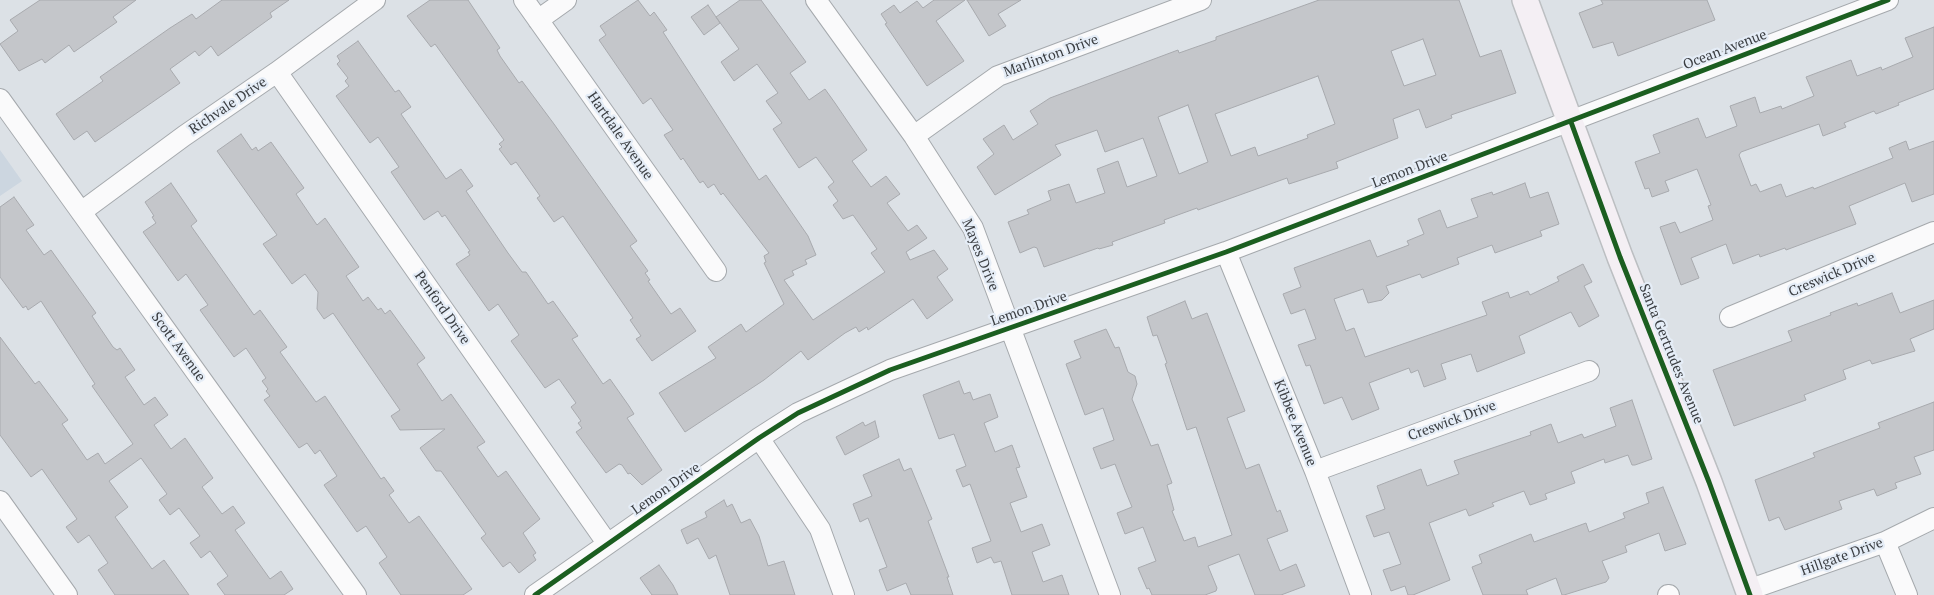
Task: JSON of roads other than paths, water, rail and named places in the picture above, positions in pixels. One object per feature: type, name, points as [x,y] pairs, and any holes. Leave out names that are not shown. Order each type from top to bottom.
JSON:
[{"type":"main road","name":"Santa Gertrudes Avenue","points":[[1525,0],[1620,257],[1710,482],[1749,592]]},
{"type":"street","name":"Richvale Drive","points":[[81,212],[375,0]]},
{"type":"street","name":"Hartdale Avenue","points":[[524,0],[716,271]]},
{"type":"street","points":[[538,20],[566,0]]},
{"type":"street","name":"Mayes Drive","points":[[816,0],[914,136],[973,228],[1110,595]]},
{"type":"street","name":"Marlinton Drive","points":[[914,136],[998,76],[1201,0]]},
{"type":"street","name":"Ocean Avenue","points":[[1571,122],[1888,0]]},
{"type":"street","name":"Penford Drive","points":[[277,72],[607,543]]},
{"type":"street","name":"Scott Avenue","points":[[0,99],[356,595]]},
{"type":"street","name":"Lemon Drive","points":[[535,595],[759,438],[798,414],[890,370],[1226,252],[1571,122]]},
{"type":"street","name":"Creswick Drive","points":[[1730,317],[1934,232]]},
{"type":"street","name":"Kibbee Avenue","points":[[1226,252],[1315,471],[1361,595]]},
{"type":"street","name":"Creswick Drive","points":[[1315,471],[1589,371]]},
{"type":"street","points":[[759,438],[820,529],[844,595]]},
{"type":"street","points":[[0,501],[67,595]]},
{"type":"street","name":"Hillgate Drive","points":[[1749,592],[1885,542],[1934,518]]},
{"type":"street","points":[[1885,542],[1907,595]]}]
